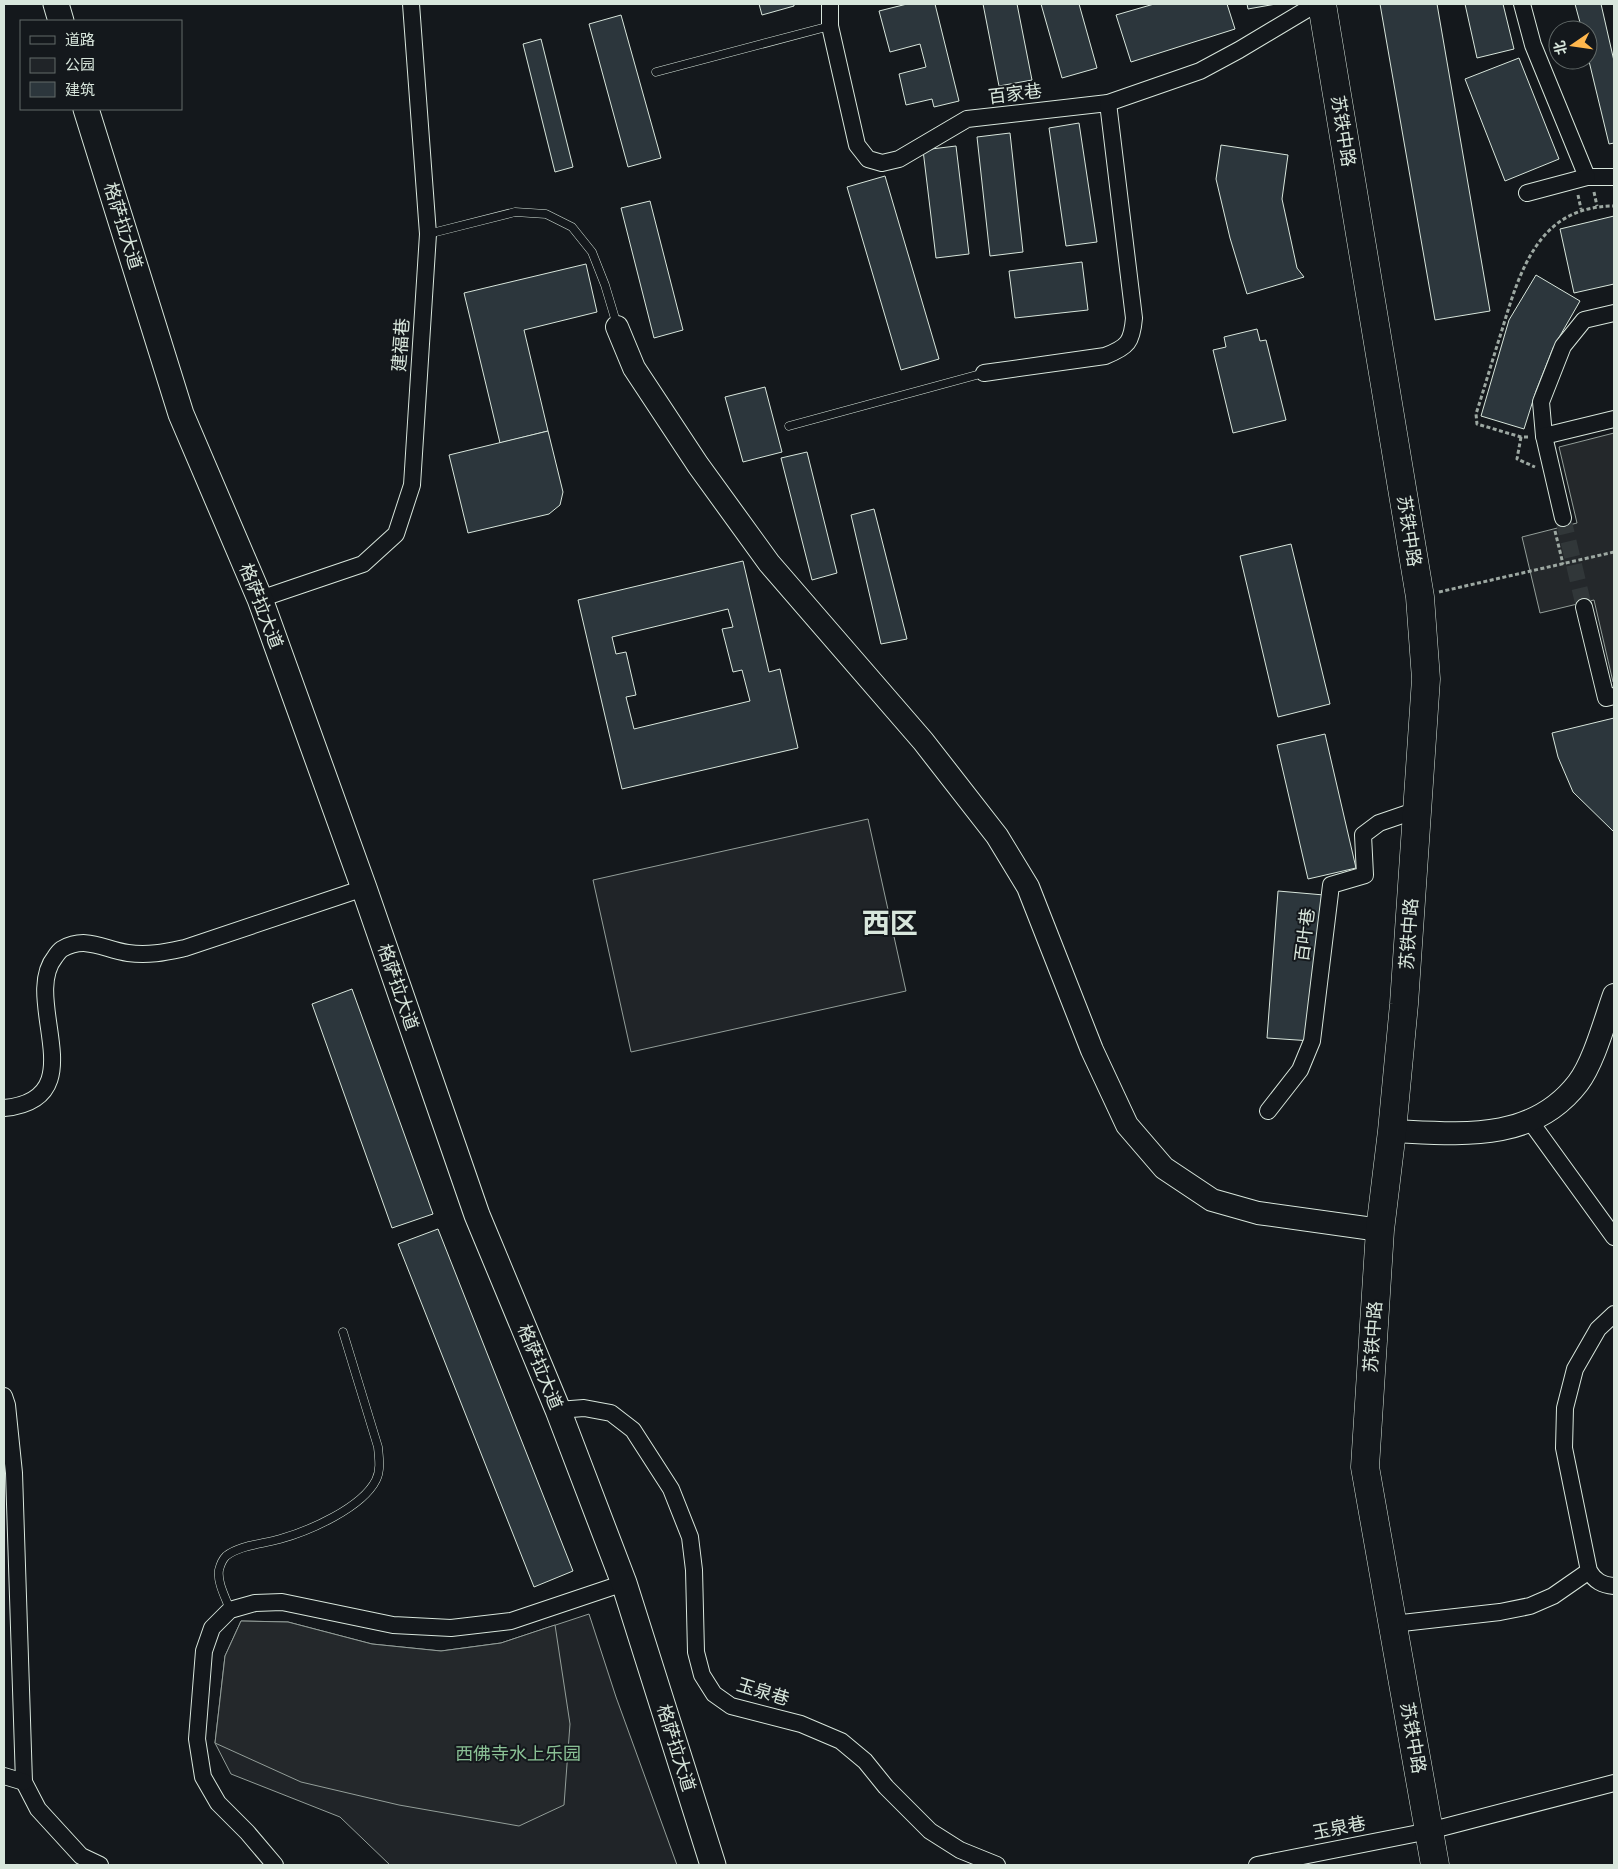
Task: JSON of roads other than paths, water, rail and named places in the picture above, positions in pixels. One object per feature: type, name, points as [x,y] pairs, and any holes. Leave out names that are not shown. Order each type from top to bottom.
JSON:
[{"type":"highway","name":"苏铁中路","points":[[1322,4],[1420,597],[1426,679],[1404,1004],[1380,1230],[1365,1467],[1435,1865]]},
{"type":"main road","points":[[56,4],[61,20]]},
{"type":"main road","name":"格萨拉大道","points":[[86,110],[181,414],[260,599],[364,888],[477,1214],[558,1410],[624,1583],[713,1865]]},
{"type":"street","name":"建福巷","points":[[260,599],[363,564],[396,534],[412,485],[428,234],[411,4]]},
{"type":"street","name":"百家巷","points":[[830,4],[830,26],[857,146],[868,159],[882,163],[899,159],[967,119],[1108,103],[1200,70],[1239,50],[1316,4]]},
{"type":"street","points":[[1522,4],[1534,45],[1587,178]]},
{"type":"street","points":[[984,373],[1105,356],[1122,349],[1132,336],[1134,318],[1108,103]]},
{"type":"street","points":[[1527,193],[1587,178],[1614,178]]},
{"type":"street","points":[[1559,523],[1544,436],[1541,402],[1562,346],[1584,320],[1614,313]]},
{"type":"street","points":[[617,327],[634,368],[698,465],[768,563],[922,742],[997,836],[1028,887],[1092,1050],[1127,1125],[1164,1168],[1212,1200],[1258,1213],[1380,1230]]},
{"type":"street","points":[[1544,436],[1614,419]]},
{"type":"street","points":[[1584,607],[1606,698],[1614,696]]},
{"type":"street","name":"百叶巷","points":[[1268,1111],[1300,1070],[1312,1041],[1331,885],[1365,875],[1363,835],[1379,823],[1417,810]]},
{"type":"street","points":[[4,1108],[27,1104],[42,1094],[50,1075],[53,1053],[44,983],[49,964],[60,950],[76,943],[97,944],[127,953],[155,955],[185,948],[364,888]]},
{"type":"street","points":[[1392,1131],[1462,1134],[1499,1130],[1530,1121],[1557,1105],[1579,1081],[1595,1049],[1614,995]]},
{"type":"street","points":[[1530,1121],[1614,1237]]},
{"type":"street","points":[[1614,1314],[1598,1329],[1575,1369],[1565,1408],[1564,1448],[1589,1571],[1595,1581],[1608,1586],[1614,1586]]},
{"type":"street","points":[[4,1396],[7,1405],[24,1782],[38,1809],[44,1816],[81,1856],[100,1865]]},
{"type":"street","name":"玉泉巷","points":[[558,1410],[584,1408],[611,1413],[633,1430],[671,1490],[690,1537],[694,1570],[696,1652],[702,1675],[714,1694],[731,1706],[801,1724],[841,1741],[865,1761],[886,1787],[930,1831],[960,1850],[997,1865]]},
{"type":"street","points":[[1393,1624],[1500,1612],[1530,1606],[1552,1596],[1589,1571]]},
{"type":"street","points":[[275,1865],[218,1803],[203,1776],[197,1739],[204,1651],[212,1628],[230,1610],[255,1603],[282,1602],[393,1625],[451,1628],[510,1621],[624,1583]]},
{"type":"street","points":[[4,1776],[24,1782]]},
{"type":"street","name":"玉泉巷","points":[[1257,1865],[1429,1831],[1614,1784]]},
{"type":"lane","points":[[656,72],[830,26]]},
{"type":"lane","points":[[428,234],[515,212],[546,214],[572,227],[592,252],[605,285],[617,327]]},
{"type":"lane","points":[[789,426],[984,373]]},
{"type":"lane","points":[[230,1610],[220,1584],[219,1569],[224,1557],[238,1549],[282,1538],[317,1524],[352,1506],[366,1494],[376,1480],[380,1464],[378,1447],[343,1332]]},
{"type":"tunnel","points":[[1563,518],[1584,607]]},
{"type":"district","name":"西区","points":[[890,923]]},
{"type":"park label","name":"西佛寺水上乐园","points":[[518,1754]]}]
